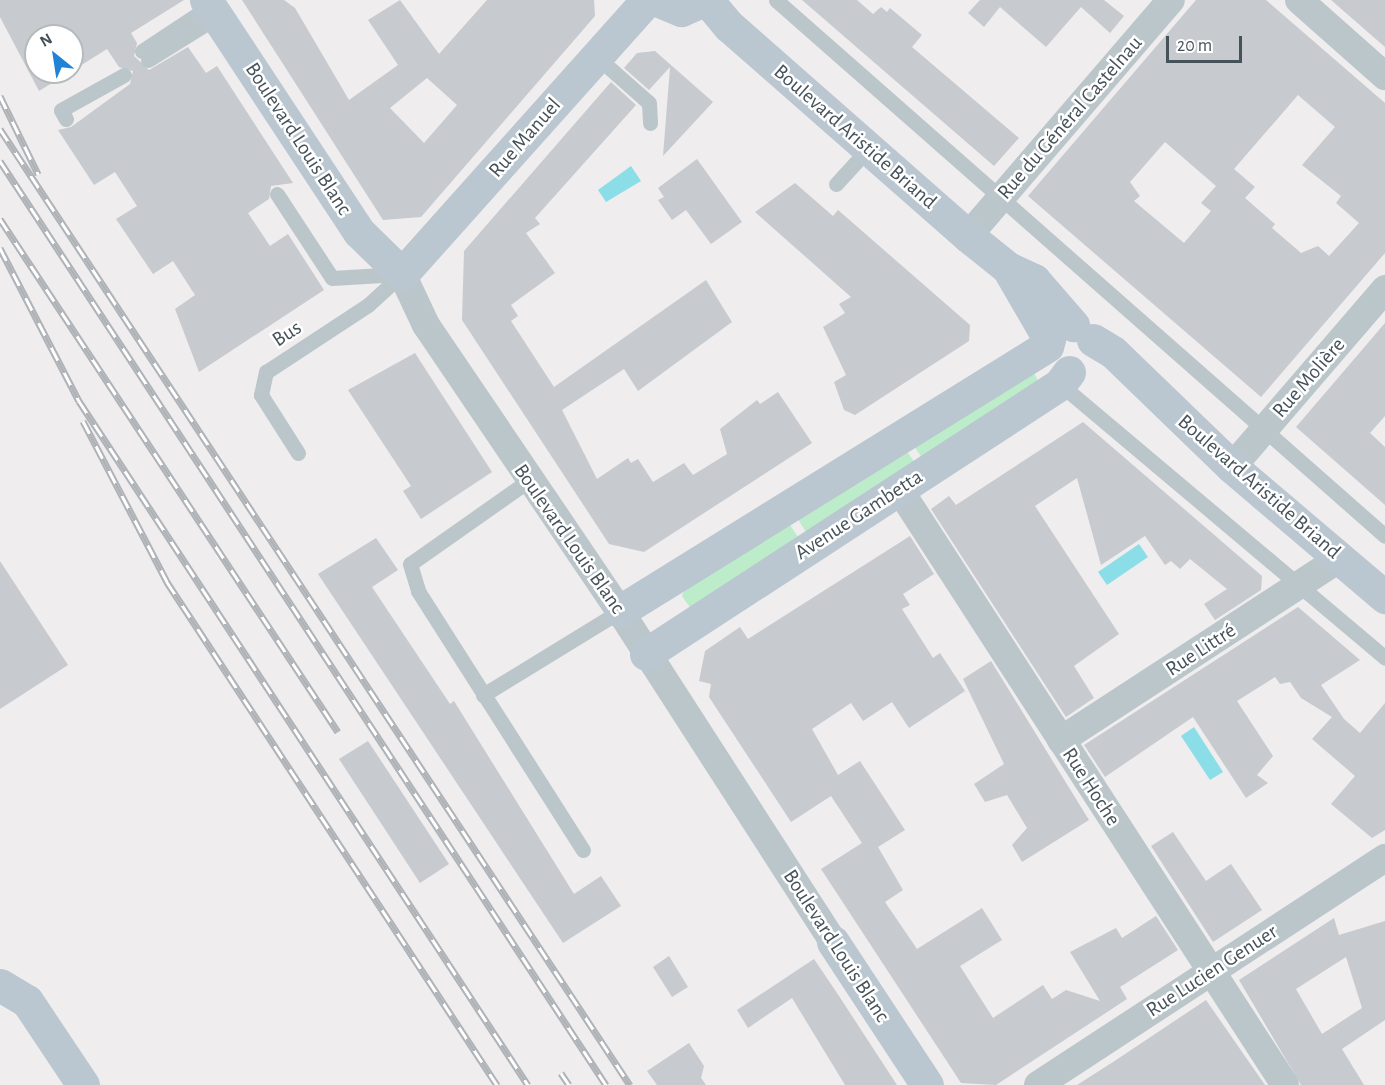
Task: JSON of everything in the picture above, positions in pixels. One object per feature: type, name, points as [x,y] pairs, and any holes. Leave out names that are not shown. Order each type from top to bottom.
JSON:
[{"type":"street","name":"Rue Manuel","points":[[402,274],[647,0]]},
{"type":"street","points":[[657,0],[681,10],[706,0]]},
{"type":"street","name":"Boulevard Aristide Briand","points":[[706,0],[868,148],[1008,268],[1068,353],[1135,376],[1232,467],[1385,597]]},
{"type":"street","name":"Rue du Général Castelnau","points":[[968,236],[1171,0]]},
{"type":"street","points":[[1299,0],[1385,76]]},
{"type":"street","name":"Boulevard Louis Blanc","points":[[211,8],[359,232],[402,274],[426,325],[528,481],[620,611],[927,1085]]},
{"type":"street","name":"Rue Molière","points":[[1232,467],[1385,289]]},
{"type":"street","name":"Avenue Gambetta","points":[[646,654],[898,489],[1068,353]]},
{"type":"street","name":"Avenue Gambetta","points":[[620,611],[1068,353]]},
{"type":"street","name":"Rue Hoche","points":[[898,489],[1286,1085]]},
{"type":"street","name":"Rue Littré","points":[[1061,740],[1340,558]]},
{"type":"street","name":"Rue Lucien Genuer","points":[[1038,1085],[1385,858]]},
{"type":"street","points":[[0,985],[27,1001],[83,1085]]},
{"type":"lane","points":[[776,0],[1262,432],[1385,536]]},
{"type":"lane","points":[[145,55],[211,8]]},
{"type":"lane","points":[[597,57],[649,103],[650,123]]},
{"type":"lane","points":[[66,119],[61,110],[118,73]]},
{"type":"lane","points":[[836,184],[868,148]]},
{"type":"lane","points":[[277,194],[332,278],[402,274]]},
{"type":"lane","name":"Bus","points":[[298,453],[261,395],[267,372],[368,305],[402,274]]},
{"type":"lane","points":[[1068,353],[1300,586],[1385,658]]},
{"type":"lane","points":[[528,481],[410,564],[418,591],[583,850]]},
{"type":"lane","points":[[483,695],[620,611]]},
{"type":"green space","points":[[1034,373],[1038,381],[925,462],[911,442]]},
{"type":"green space","points":[[903,446],[918,467],[809,537],[796,516]]},
{"type":"green space","points":[[788,522],[802,543],[691,609],[682,596],[685,588]]},
{"type":"water","points":[[631,166],[641,181],[606,202],[598,190]]},
{"type":"water","points":[[1139,544],[1148,557],[1107,585],[1098,572]]},
{"type":"water","points":[[1194,727],[1223,772],[1210,780],[1181,736]]},
{"type":"building","points":[[0,0],[184,0],[131,33],[137,43],[134,56],[149,70],[188,47],[206,73],[217,66],[293,183],[271,186],[269,199],[248,213],[270,246],[288,234],[324,290],[199,372],[175,309],[195,295],[173,261],[153,274],[116,219],[137,206],[115,172],[94,185],[58,130],[71,127],[130,84],[133,71],[119,67],[107,49],[84,63],[84,24],[24,24],[24,63],[0,17]]},
{"type":"building","points":[[242,0],[284,0],[295,8],[349,100],[398,65],[368,20],[400,0],[439,54],[487,0],[594,0],[595,16],[421,217],[383,220]],"holes":[[[427,78],[457,105],[424,143],[390,108]]]},
{"type":"building","points":[[802,0],[857,0],[873,14],[881,7],[887,12],[890,8],[922,35],[912,47],[1019,138],[994,166]]},
{"type":"building","points":[[980,0],[1104,0],[1124,16],[1110,33],[1081,7],[1046,47],[1000,7],[984,27],[968,13]]},
{"type":"building","points":[[1196,0],[1266,0],[1385,103],[1385,253],[1261,397],[1028,196]],"holes":[[[1298,95],[1335,127],[1302,165],[1341,196],[1336,203],[1359,223],[1329,256],[1318,246],[1301,253],[1272,228],[1275,224],[1245,198],[1255,187],[1234,169]],[[1165,142],[1216,186],[1201,203],[1211,211],[1184,243],[1134,201],[1140,196],[1130,182]]]},
{"type":"building","points":[[1331,0],[1385,0],[1385,47]]},
{"type":"building","points":[[655,51],[713,102],[663,156],[670,67],[649,90],[624,68],[637,53]]},
{"type":"building","points":[[611,82],[636,105],[535,218],[540,224],[526,233],[555,273],[511,305],[518,316],[511,321],[554,387],[706,280],[732,322],[638,391],[624,369],[562,410],[597,479],[628,458],[631,463],[638,459],[653,482],[684,463],[693,475],[727,454],[720,429],[757,400],[760,404],[778,392],[812,443],[644,552],[609,544],[462,320],[464,251]]},
{"type":"building","points":[[35,84],[50,84],[39,91]]},
{"type":"building","points":[[697,159],[742,222],[711,244],[686,210],[672,220],[658,200],[664,197],[658,188]]},
{"type":"building","points":[[795,183],[833,216],[838,210],[970,325],[969,341],[855,415],[844,410],[834,382],[846,375],[823,327],[845,313],[839,304],[851,297],[755,212]]},
{"type":"building","points":[[1385,323],[1385,416],[1370,433],[1385,447],[1385,505],[1296,427]]},
{"type":"building","points":[[415,353],[492,472],[421,519],[403,491],[411,486],[348,390]]},
{"type":"building","points":[[1083,422],[1262,576],[1261,590],[1215,620],[1204,604],[1227,589],[1190,559],[1180,569],[1171,561],[1165,565],[1145,536],[1101,565],[1077,478],[1035,506],[1119,634],[1074,666],[1094,698],[1066,717],[931,509],[949,496],[956,505]]},
{"type":"building","points":[[910,536],[934,574],[903,594],[910,605],[902,609],[933,658],[940,653],[965,691],[909,728],[892,702],[863,721],[851,703],[812,729],[838,775],[860,761],[905,830],[878,847],[903,890],[885,902],[917,949],[982,908],[1002,940],[960,966],[993,1018],[1043,985],[1052,999],[1066,990],[1100,1001],[1070,952],[1116,928],[1122,938],[1156,916],[1178,950],[1120,987],[1127,999],[996,1085],[961,1083],[821,869],[862,843],[831,796],[791,822],[709,697],[711,684],[699,681],[705,651],[740,627],[748,639]]},
{"type":"building","points":[[376,538],[398,570],[372,587],[450,704],[454,701],[574,894],[601,876],[621,906],[563,943],[318,574]]},
{"type":"building","points":[[0,561],[68,665],[0,709]]},
{"type":"building","points":[[1298,607],[1360,660],[1321,685],[1344,719],[1360,733],[1385,703],[1385,830],[1372,838],[1331,804],[1355,776],[1312,739],[1332,717],[1301,698],[1290,682],[1280,684],[1275,677],[1237,701],[1273,756],[1257,775],[1268,783],[1246,798],[1193,717],[1105,777],[1084,745]]},
{"type":"building","points":[[991,661],[1089,820],[1022,862],[1012,845],[1027,828],[1007,795],[985,802],[974,784],[1004,764],[963,679]]},
{"type":"building","points":[[368,741],[449,864],[420,883],[339,759]]},
{"type":"building","points":[[1173,832],[1206,881],[1231,864],[1262,910],[1213,942],[1151,846]]},
{"type":"building","points":[[1334,918],[1339,935],[1385,921],[1385,1020],[1342,1049],[1364,1085],[1301,1085],[1239,980]],"holes":[[[1346,957],[1362,1008],[1322,1034],[1296,989]]]},
{"type":"building","points":[[669,956],[688,987],[672,997],[653,967]]},
{"type":"building","points":[[814,959],[897,1085],[845,1085],[792,998],[748,1028],[737,1010]]},
{"type":"building","points":[[1206,1000],[1265,1085],[1077,1085],[1113,1062]]},
{"type":"building","points":[[689,1043],[704,1066],[701,1078],[706,1085],[657,1085],[647,1071]]},
{"type":"railway","points":[[0,96],[38,174]]},
{"type":"railway","points":[[0,129],[630,1085]]},
{"type":"railway","points":[[0,161],[606,1085]]},
{"type":"railway","points":[[0,219],[338,732]]},
{"type":"railway","points":[[0,248],[79,401],[528,1085]]},
{"type":"railway","points":[[83,421],[167,582],[497,1085]]},
{"type":"railway","points":[[561,1073],[569,1085]]}]
